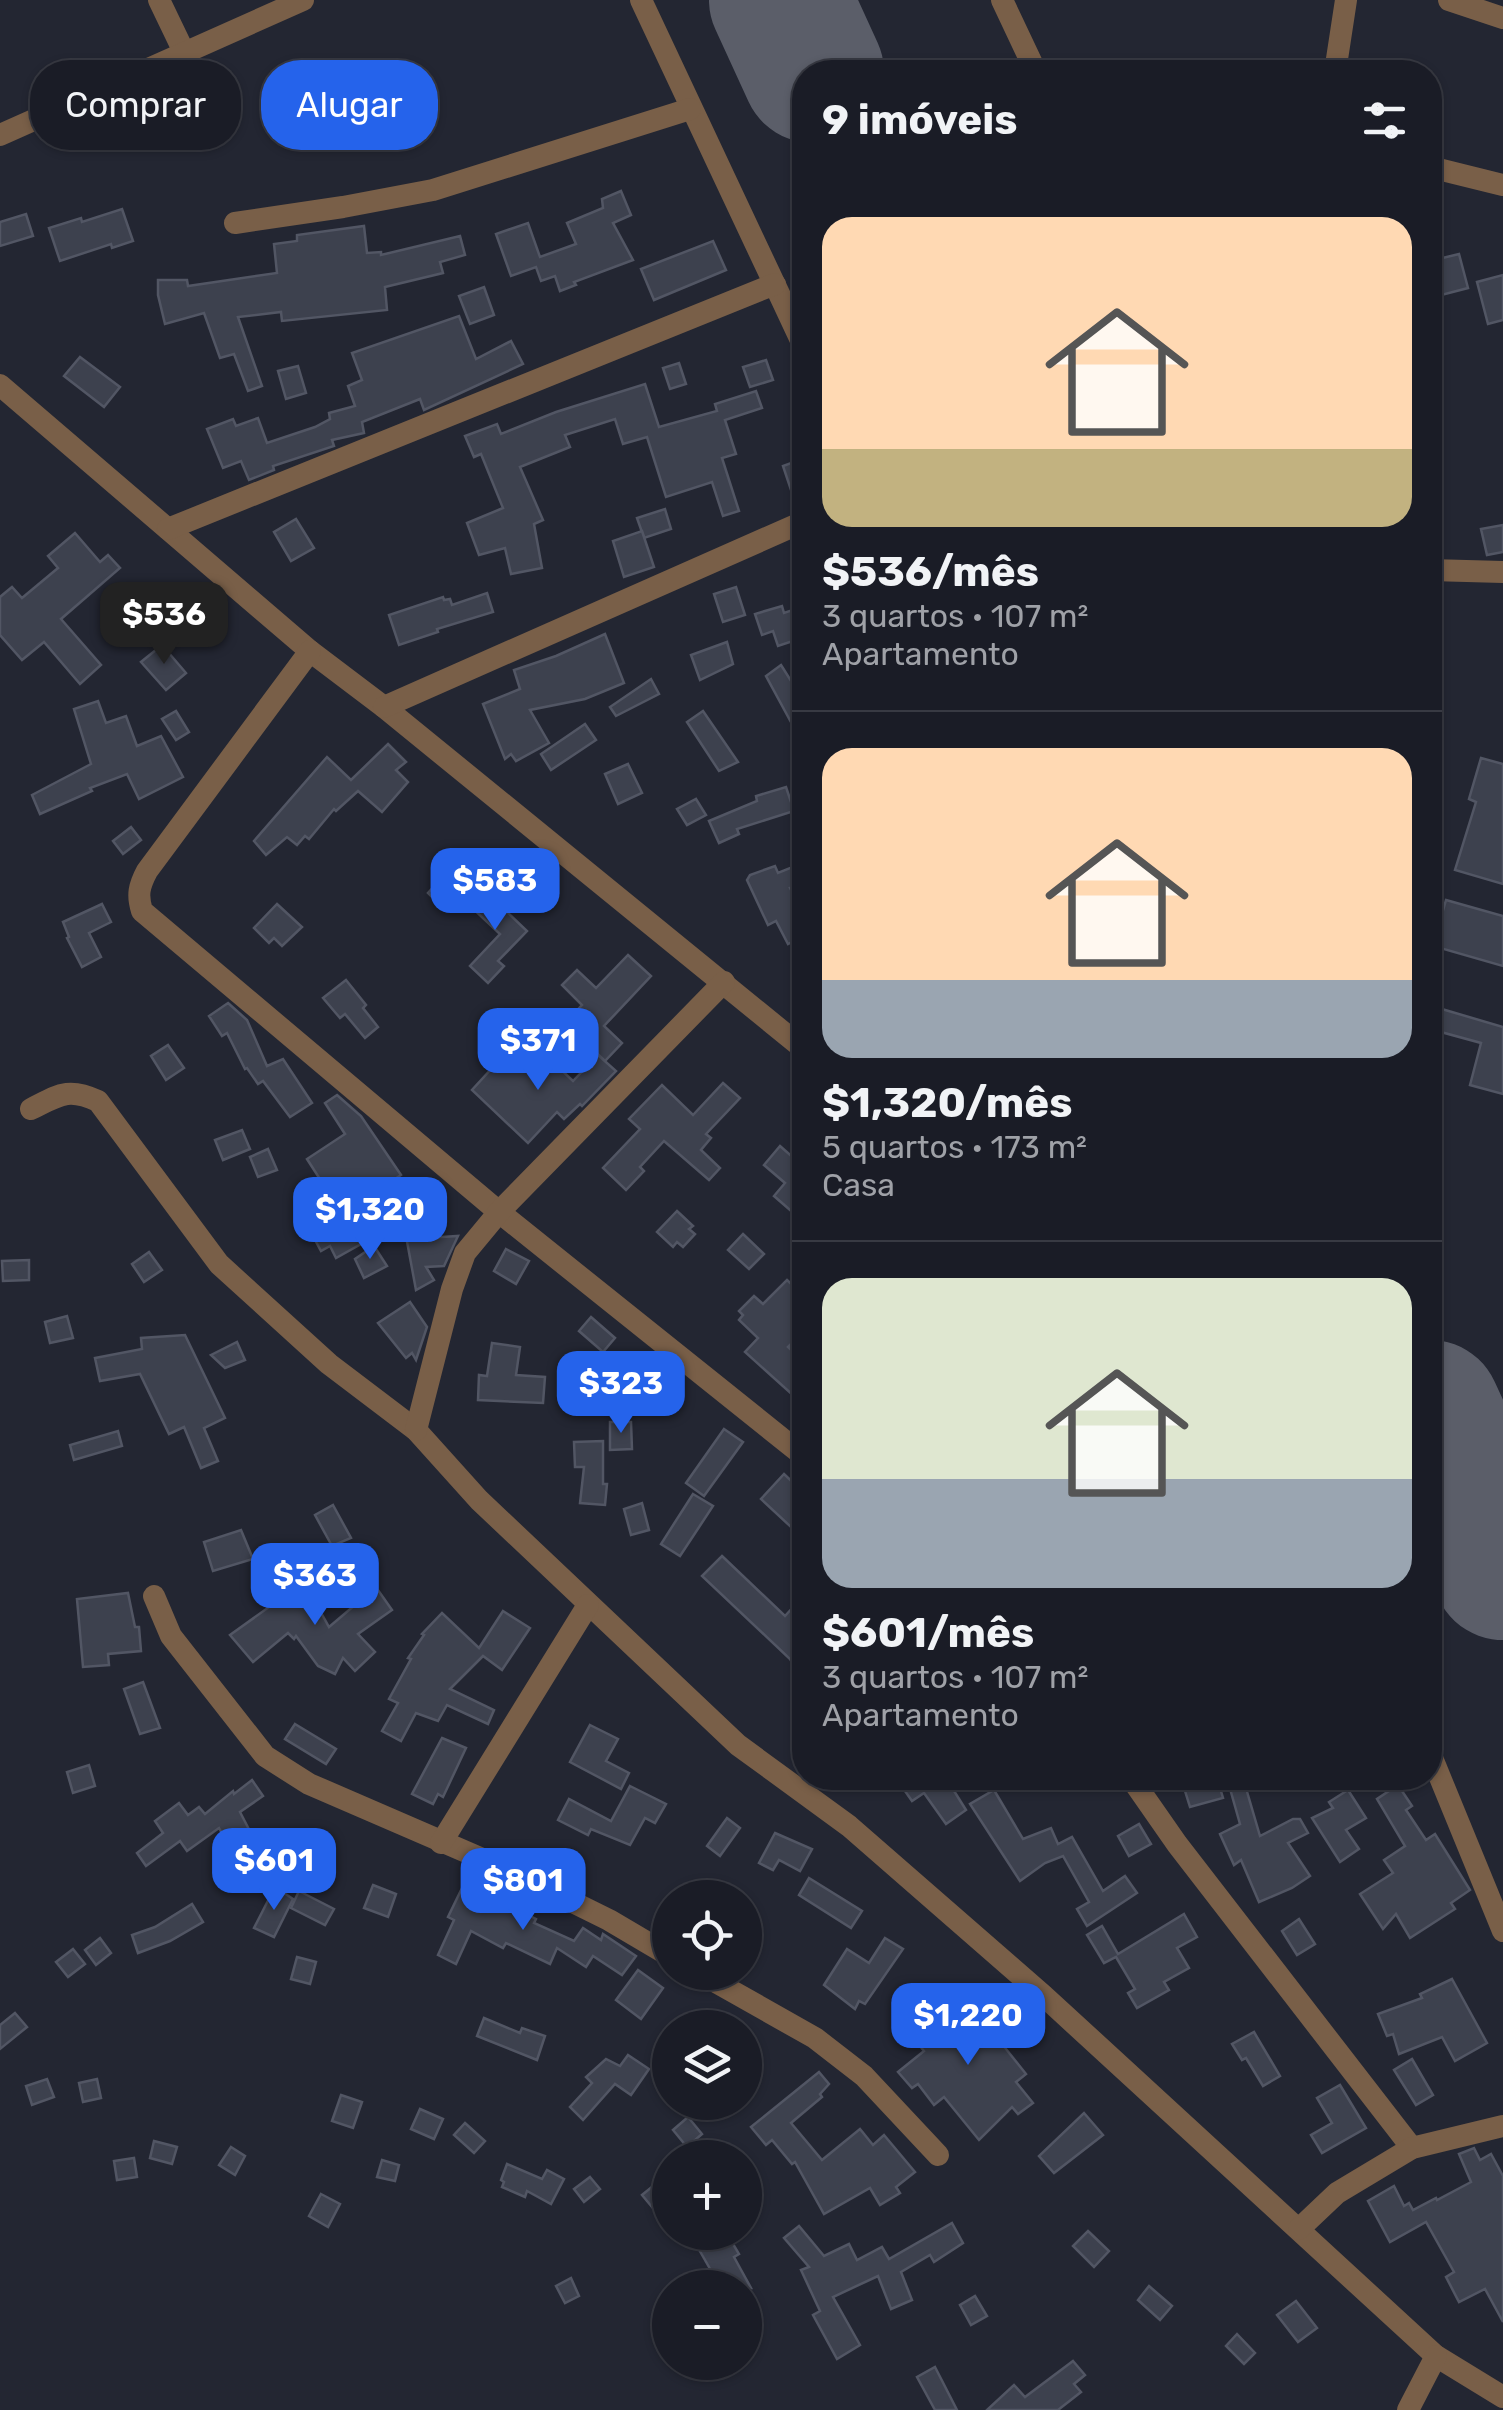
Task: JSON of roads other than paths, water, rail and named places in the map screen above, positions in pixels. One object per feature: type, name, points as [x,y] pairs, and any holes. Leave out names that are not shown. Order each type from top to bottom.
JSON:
[{"type":"street","points":[[159,0],[184,52]]},
{"type":"street","points":[[0,134],[303,0]]},
{"type":"street","points":[[641,0],[792,321]]},
{"type":"street","points":[[1002,0],[1030,60]]},
{"type":"street","points":[[1337,60],[1346,0]]},
{"type":"street","points":[[1449,0],[1503,18]]},
{"type":"street","points":[[235,223],[433,190],[690,109]]},
{"type":"street","points":[[1442,170],[1503,185]]},
{"type":"street","points":[[168,530],[775,284]]},
{"type":"street","points":[[0,386],[310,650],[792,1039]]},
{"type":"street","points":[[384,707],[792,528]]},
{"type":"street","points":[[1442,570],[1503,572]]},
{"type":"street","points":[[310,650],[148,871],[139,886],[142,911],[499,1212],[792,1447]]},
{"type":"street","points":[[416,1430],[465,1253],[499,1212],[724,982]]},
{"type":"street","points":[[31,1109],[57,1095],[76,1092],[98,1101],[219,1264],[329,1364],[416,1430],[479,1500],[588,1605],[738,1745],[792,1784]]},
{"type":"street","points":[[154,1596],[171,1636],[265,1756],[309,1784],[524,1878],[652,1946]]},
{"type":"street","points":[[441,1842],[588,1605]]},
{"type":"street","points":[[1442,1782],[1503,1932]]},
{"type":"street","points":[[800,1790],[849,1826],[1044,1996],[1436,2356],[1503,2397]]},
{"type":"street","points":[[1139,1790],[1188,1859],[1412,2148]]},
{"type":"street","points":[[730,1990],[816,2038],[864,2076],[938,2154]]},
{"type":"street","points":[[1299,2229],[1338,2193],[1412,2148],[1503,2126]]},
{"type":"street","points":[[1408,2410],[1436,2356]]}]
